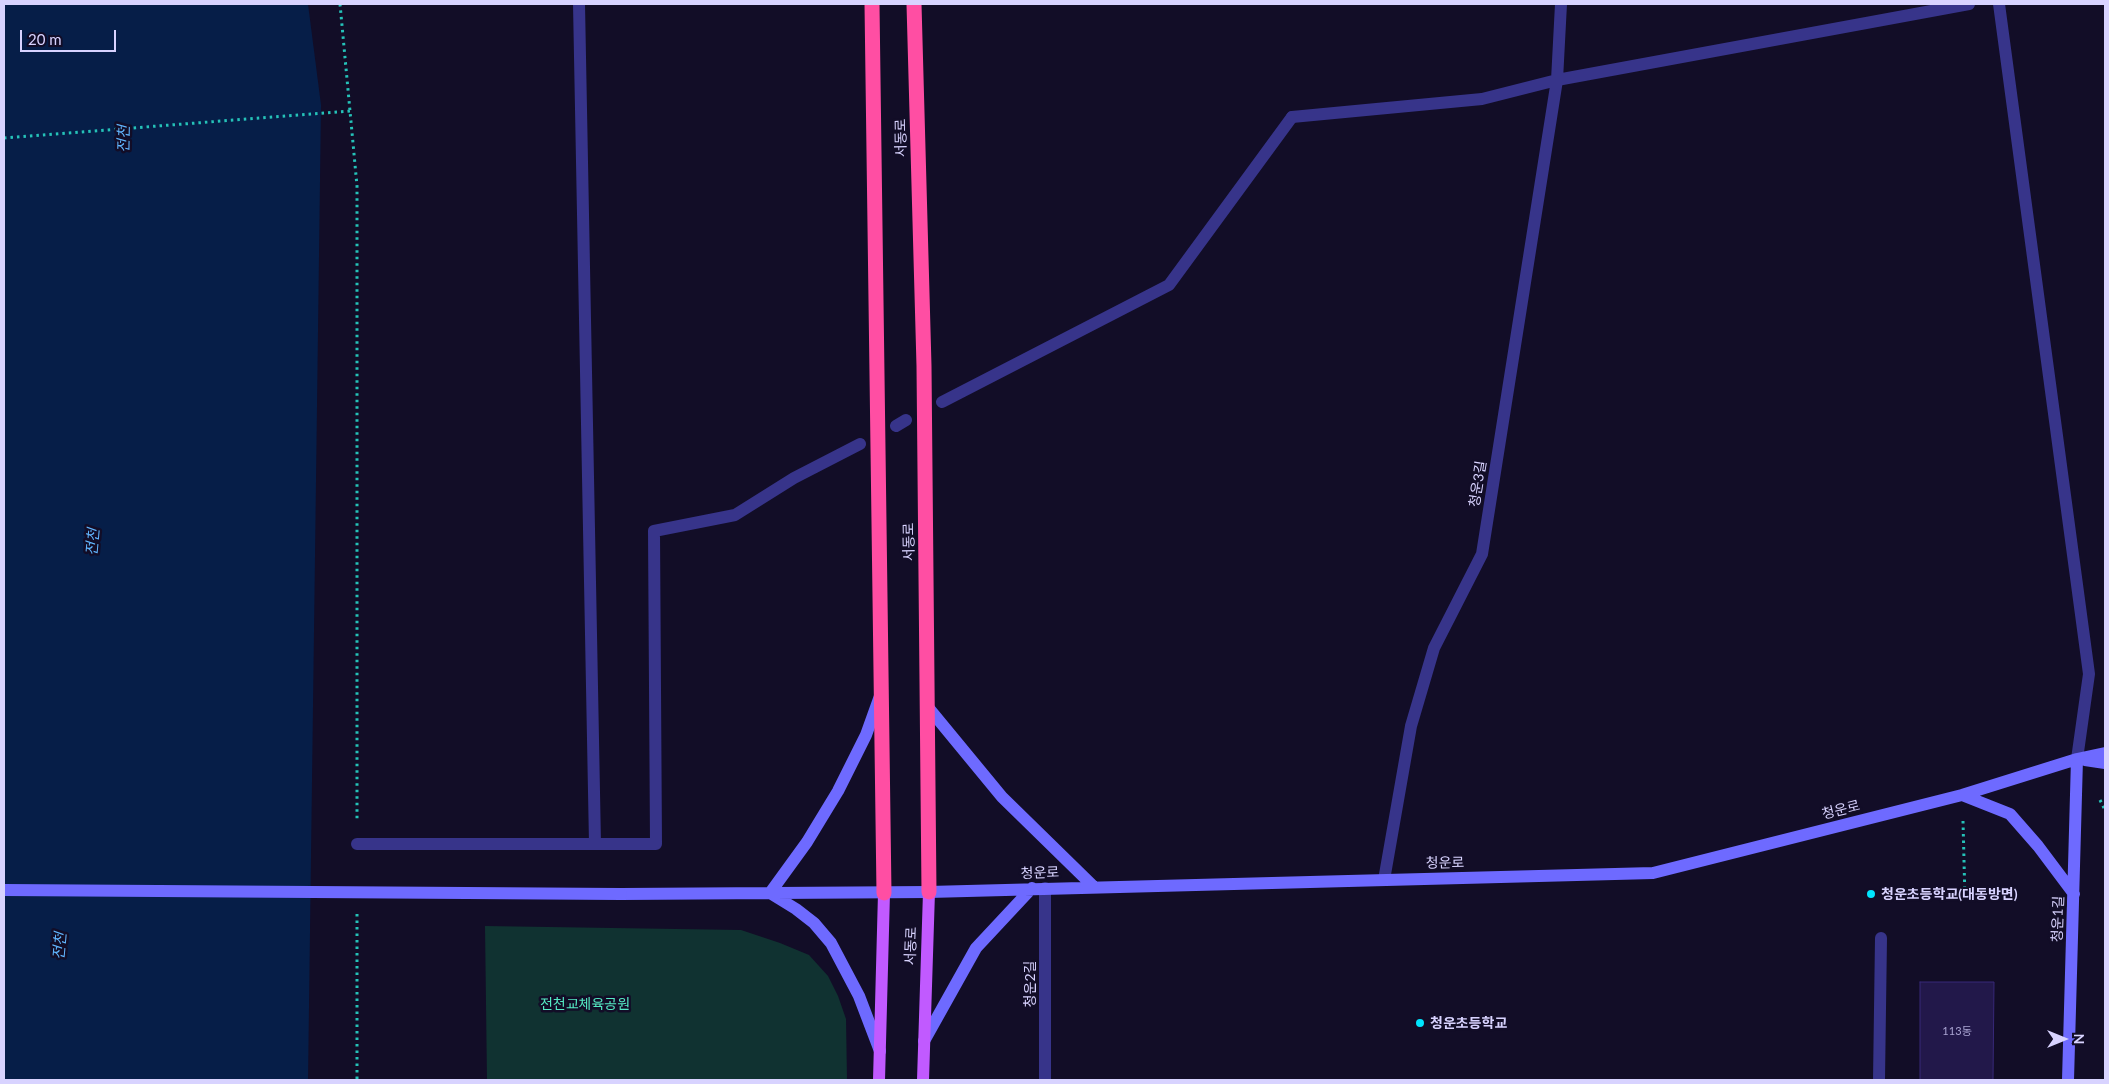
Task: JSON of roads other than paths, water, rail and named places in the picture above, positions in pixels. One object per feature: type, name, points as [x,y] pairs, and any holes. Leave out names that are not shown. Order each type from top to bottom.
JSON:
[{"type":"highway","name":"서동로","points":[[872,4],[884,893]]},
{"type":"highway","name":"서동로","points":[[914,4],[924,366],[929,892]]},
{"type":"main road","name":"서동로","points":[[923,1080],[929,892]]},
{"type":"main road","name":"서동로","points":[[880,1080],[884,893]]},
{"type":"street","points":[[579,4],[595,844]]},
{"type":"street","name":"청운3길","points":[[1384,880],[1411,726],[1434,648],[1482,554],[1558,80],[1561,4]]},
{"type":"street","points":[[942,402],[1169,285],[1292,116],[1482,99],[1558,80],[1969,4]]},
{"type":"street","points":[[1999,4],[2089,674],[2077,759]]},
{"type":"street","points":[[357,844],[656,844],[654,531],[735,514],[794,478],[860,444]]},
{"type":"street","points":[[880,1051],[859,996],[831,943],[814,923],[770,893],[807,842],[838,791],[866,734],[881,691]]},
{"type":"street","points":[[927,706],[1002,797],[1093,886]]},
{"type":"street","points":[[2077,759],[2105,748]]},
{"type":"street","name":"청운로","points":[[4,890],[621,894],[884,893],[1093,886],[1653,873],[1962,795],[2077,759],[2105,753]]},
{"type":"street","points":[[2077,759],[2105,763]]},
{"type":"street","name":"청운1길","points":[[2068,1080],[2077,759]]},
{"type":"street","points":[[1962,795],[2010,814],[2038,846],[2074,894]]},
{"type":"street","points":[[924,1041],[976,948],[1032,888]]},
{"type":"street","name":"청운2길","points":[[1045,888],[1045,1080]]},
{"type":"street","points":[[1879,1080],[1881,938]]},
{"type":"water","name":"전천","points":[[4,4],[308,4],[321,105],[308,1080],[4,1080]]},
{"type":"place","name":"청운초등학교(대동방면)","points":[[1871,894]]},
{"type":"place","name":"청운초등학교","points":[[1420,1023]]},
{"type":"park label","name":"전천교체육공원","points":[[585,1004]]}]
